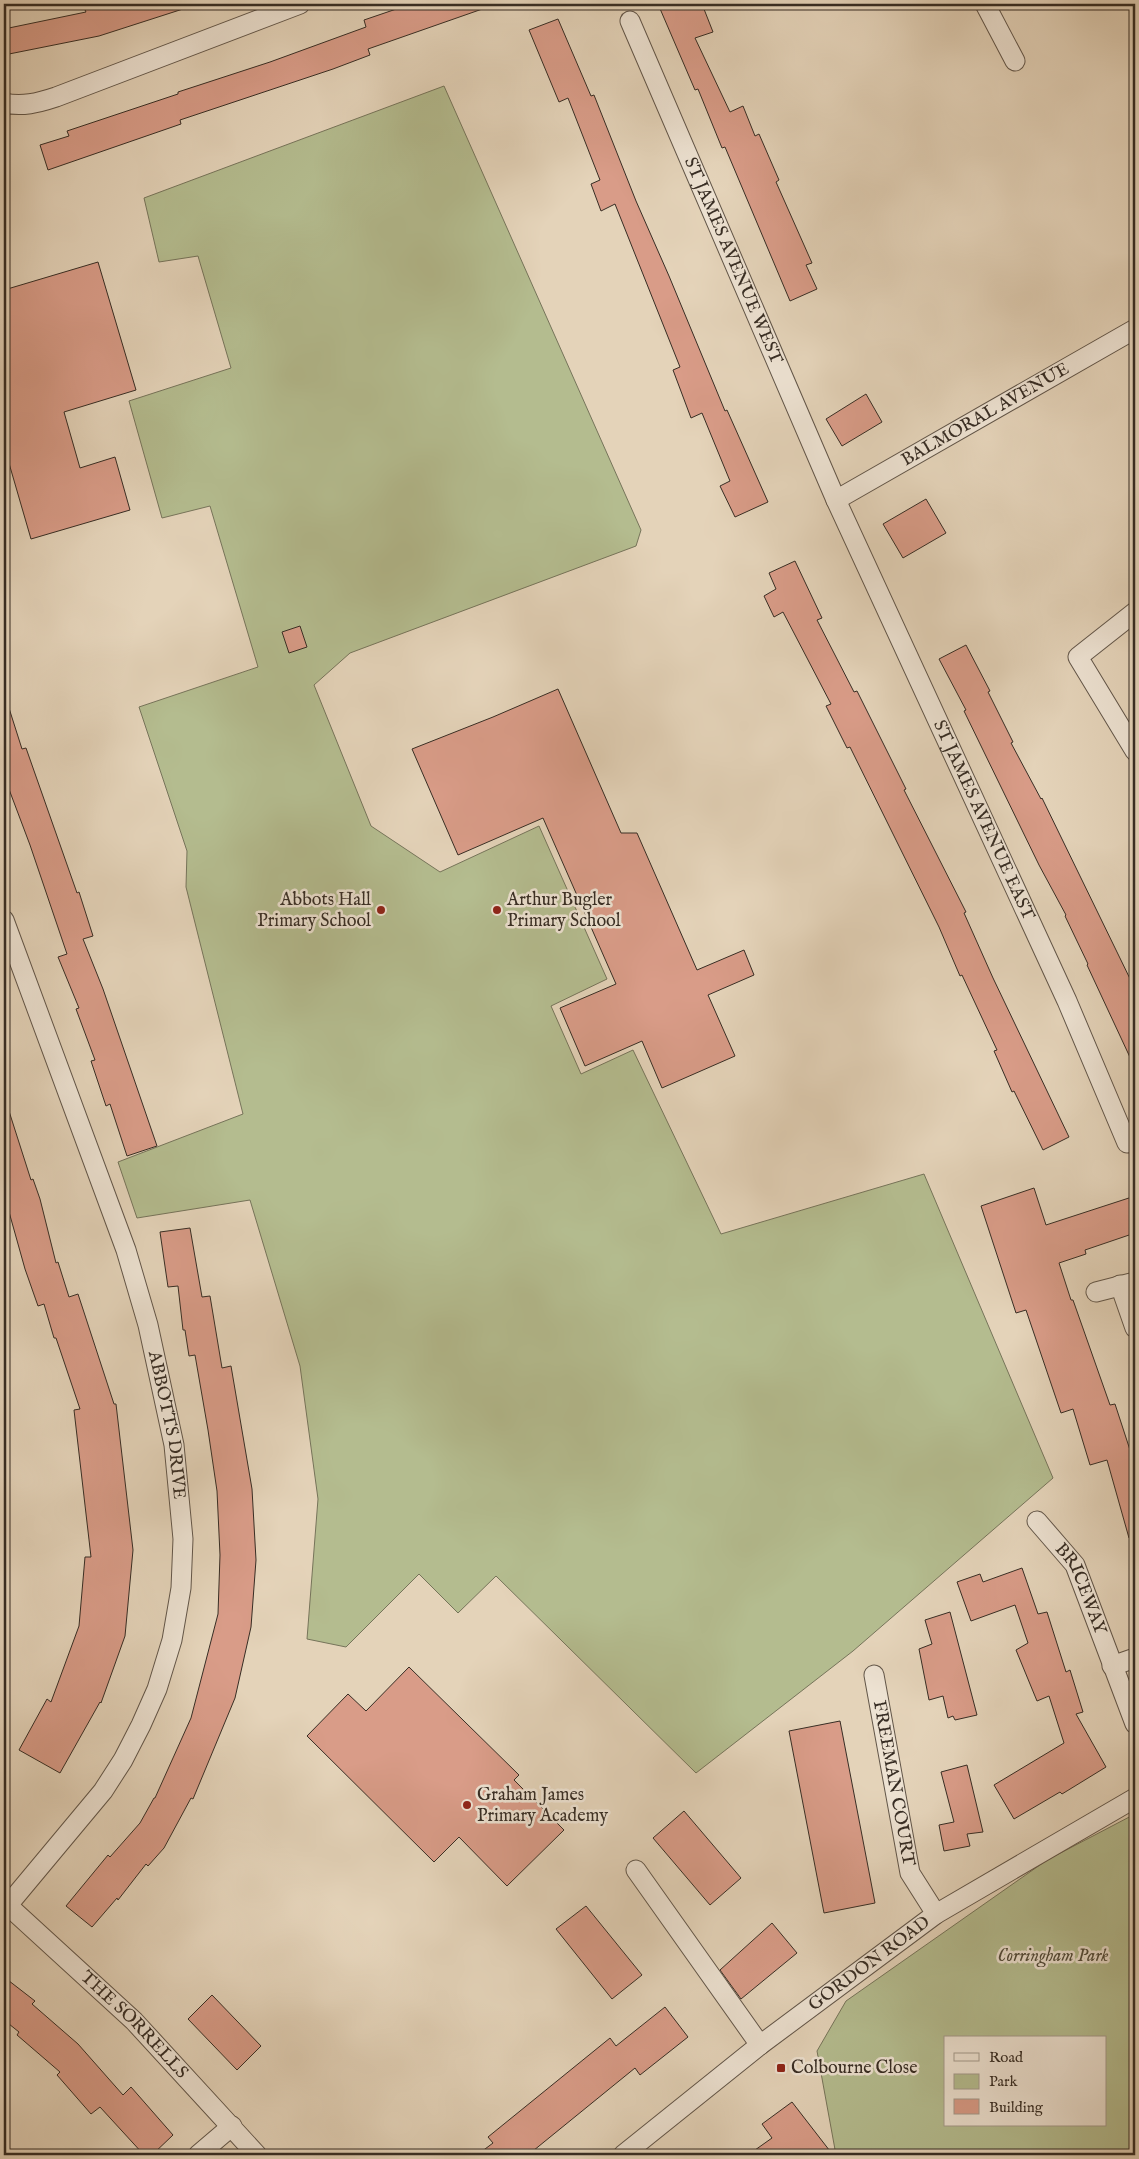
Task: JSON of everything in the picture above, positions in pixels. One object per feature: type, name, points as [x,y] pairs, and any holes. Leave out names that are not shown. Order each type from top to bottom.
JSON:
[{"type":"street","points":[[4,103],[13,105],[33,104],[56,97],[300,4]]},
{"type":"street","points":[[986,4],[1015,61]]},
{"type":"street","name":"ST JAMES AVENUE WEST","points":[[630,21],[836,500]]},
{"type":"street","name":"BALMORAL AVENUE","points":[[836,500],[1135,328]]},
{"type":"street","name":"ST JAMES AVENUE EAST","points":[[836,500],[1067,1001],[1127,1143]]},
{"type":"street","points":[[1135,612],[1078,657],[1135,752]]},
{"type":"street","name":"ABBOTTS DRIVE","points":[[4,920],[126,1250],[148,1325],[174,1444],[184,1539],[181,1588],[172,1640],[157,1689],[141,1725],[123,1760],[103,1791],[6,1903]]},
{"type":"street","points":[[1096,1292],[1128,1284],[1135,1328]]},
{"type":"street","name":"BRICEWAY","points":[[1037,1521],[1074,1565],[1135,1724]]},
{"type":"street","points":[[1112,1666],[1135,1658]]},
{"type":"street","name":"FREEMAN COURT","points":[[874,1675],[910,1872],[936,1914]]},
{"type":"street","name":"GORDON ROAD","points":[[624,2155],[760,2045],[936,1914],[1135,1798]]},
{"type":"street","points":[[636,1870],[760,2045]]},
{"type":"street","name":"THE SORRELLS","points":[[6,1903],[134,2022],[257,2155]]},
{"type":"street","points":[[198,2155],[232,2126]]},
{"type":"green space","name":"Arthur Bugler Primary School","points":[[444,86],[641,530],[636,546],[350,653],[314,685],[371,826],[440,872],[539,826],[607,979],[551,1006],[581,1074],[633,1050],[721,1234],[924,1174],[1053,1478],[853,1651],[696,1773],[496,1576],[458,1613],[419,1574],[346,1647],[307,1639],[318,1499],[300,1366],[250,1200],[137,1218],[118,1162],[243,1114],[186,887],[187,851],[139,707],[258,667],[210,506],[162,518],[129,401],[231,368],[198,256],[159,262],[144,198]]},
{"type":"green space","name":"Corringham Park","points":[[1135,1814],[1135,2155],[836,2155],[817,2051],[846,2001],[1047,1860]]},
{"type":"building","points":[[103,4],[186,4],[186,8],[99,36],[4,55],[4,29],[86,12],[85,10]]},
{"type":"building","points":[[411,4],[488,4],[488,7],[368,49],[370,55],[333,69],[180,120],[181,124],[48,170],[40,145],[69,136],[67,131],[270,62],[366,27],[364,20]]},
{"type":"building","points":[[658,4],[702,4],[713,32],[695,38],[730,112],[743,106],[755,136],[759,134],[779,180],[776,182],[812,263],[806,265],[817,289],[790,301],[725,147],[722,148],[698,89],[695,90]]},
{"type":"building","points":[[558,19],[591,96],[594,95],[636,201],[725,411],[727,410],[768,502],[735,517],[720,486],[730,481],[702,413],[691,418],[673,370],[680,367],[615,204],[601,211],[591,184],[600,180],[568,98],[559,102],[529,30]]},
{"type":"building","points":[[98,262],[136,390],[64,412],[80,468],[115,457],[130,510],[31,539],[4,446],[4,290]]},
{"type":"building","points":[[866,394],[882,422],[842,446],[826,419]]},
{"type":"building","points":[[926,499],[946,533],[903,558],[883,524]]},
{"type":"building","points":[[795,561],[822,618],[817,620],[854,692],[857,691],[906,789],[904,790],[966,912],[964,913],[993,978],[1069,1137],[1043,1150],[1014,1091],[1012,1092],[994,1051],[997,1050],[962,975],[960,976],[939,927],[850,747],[847,748],[826,706],[831,704],[783,612],[774,617],[764,596],[776,589],[769,573]]},
{"type":"building","points":[[300,626],[307,647],[289,653],[282,632]]},
{"type":"building","points":[[966,645],[990,691],[988,692],[1013,742],[1011,743],[1042,798],[1135,989],[1135,1068],[1066,915],[1039,865],[964,711],[966,710],[939,659]]},
{"type":"building","points":[[558,689],[621,833],[637,833],[697,970],[744,950],[754,975],[708,995],[735,1056],[662,1088],[642,1041],[585,1066],[560,1008],[616,984],[543,818],[458,855],[412,749]]},
{"type":"building","points":[[8,705],[22,749],[26,748],[77,893],[79,892],[93,936],[83,939],[103,989],[157,1146],[127,1156],[110,1104],[106,1106],[91,1061],[95,1060],[76,1009],[79,1008],[58,957],[67,954],[4,776],[4,706]]},
{"type":"building","points":[[4,1108],[8,1108],[31,1180],[33,1179],[40,1199],[56,1263],[58,1262],[69,1297],[78,1294],[114,1404],[116,1404],[133,1550],[125,1636],[101,1703],[60,1773],[19,1750],[47,1699],[51,1702],[79,1626],[85,1557],[91,1557],[74,1410],[80,1409],[56,1338],[54,1338],[44,1304],[38,1306],[25,1269],[4,1194]]},
{"type":"building","points":[[1034,1188],[1046,1225],[1135,1196],[1135,1233],[1085,1250],[1086,1254],[1059,1263],[1110,1405],[1115,1404],[1131,1453],[1135,1452],[1135,1538],[1129,1538],[1107,1460],[1090,1465],[1073,1409],[1061,1413],[1026,1310],[1016,1313],[981,1206]]},
{"type":"building","points":[[190,1228],[202,1297],[210,1296],[222,1368],[231,1366],[252,1489],[256,1560],[251,1627],[235,1698],[193,1799],[191,1798],[164,1848],[148,1866],[146,1864],[118,1900],[117,1898],[92,1927],[66,1906],[108,1855],[110,1857],[140,1823],[155,1798],[191,1718],[218,1614],[220,1555],[217,1491],[208,1430],[195,1355],[189,1356],[185,1330],[183,1330],[178,1286],[168,1287],[160,1232]]},
{"type":"building","points":[[1022,1568],[1038,1614],[1047,1612],[1066,1672],[1070,1670],[1083,1712],[1076,1714],[1106,1767],[1062,1794],[1060,1792],[1014,1819],[994,1785],[1064,1743],[1049,1696],[1037,1701],[1016,1650],[1028,1643],[1015,1605],[971,1621],[957,1582],[980,1574],[983,1582]]},
{"type":"building","points":[[950,1612],[977,1715],[955,1720],[953,1716],[948,1718],[943,1696],[929,1700],[919,1649],[932,1644],[925,1620]]},
{"type":"building","points":[[409,1667],[519,1775],[514,1780],[564,1830],[507,1886],[459,1837],[434,1862],[307,1736],[348,1694],[366,1711]]},
{"type":"building","points":[[840,1721],[875,1903],[824,1913],[789,1731]]},
{"type":"building","points":[[967,1765],[983,1832],[967,1834],[970,1846],[944,1851],[939,1825],[954,1822],[941,1772]]},
{"type":"building","points":[[684,1811],[741,1878],[710,1905],[653,1838]]},
{"type":"building","points":[[586,1906],[642,1975],[612,1999],[556,1929]]},
{"type":"building","points":[[772,1923],[797,1953],[741,1999],[720,1970]]},
{"type":"building","points":[[4,1977],[35,2001],[32,2004],[78,2044],[123,2095],[131,2087],[173,2135],[152,2155],[144,2155],[100,2107],[91,2114],[57,2075],[60,2072],[17,2035],[19,2032],[4,2020]]},
{"type":"building","points":[[212,1995],[261,2046],[237,2070],[188,2019]]},
{"type":"building","points":[[665,2007],[688,2037],[640,2075],[635,2068],[528,2155],[477,2155],[493,2143],[488,2137],[610,2038],[616,2046]]},
{"type":"building","points":[[792,2102],[833,2155],[748,2155],[772,2138],[762,2124]]},
{"type":"place","name":"Abbots Hall Primary School","points":[[381,910]]},
{"type":"place","name":"Arthur Bugler Primary School","points":[[497,910]]},
{"type":"place","name":"Graham James Primary Academy","points":[[467,1805]]},
{"type":"place","name":"Colbourne Close","points":[[781,2068]]}]
